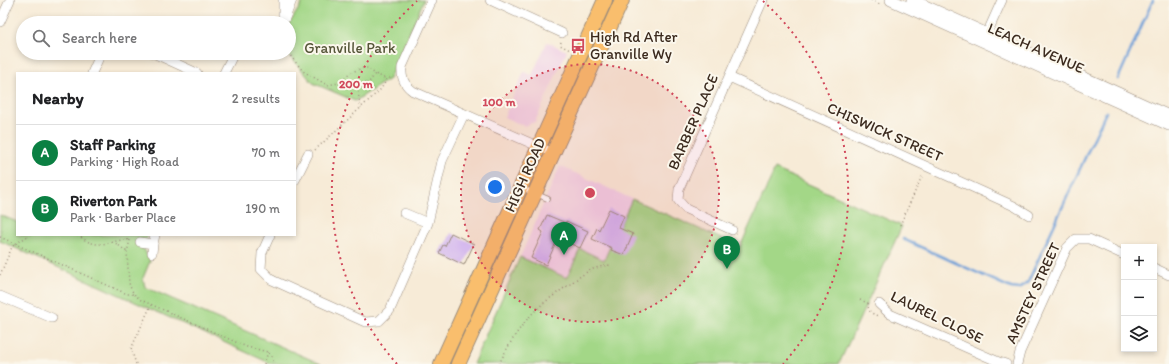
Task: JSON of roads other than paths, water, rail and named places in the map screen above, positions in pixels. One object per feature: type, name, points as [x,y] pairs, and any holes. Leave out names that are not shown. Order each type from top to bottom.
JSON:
[{"type":"main road","name":"HIGH ROAD","points":[[441,364],[605,0]]},
{"type":"main road","name":"HIGH ROAD","points":[[458,364],[542,196],[553,153],[622,0]]},
{"type":"street","points":[[0,22],[10,0]]},
{"type":"street","points":[[283,0],[283,16]]},
{"type":"street","points":[[286,16],[292,0]]},
{"type":"street","points":[[432,0],[402,67],[402,79],[406,87],[553,153]]},
{"type":"street","points":[[490,0],[562,33]]},
{"type":"street","name":"BARBER PLACE","points":[[732,230],[686,209],[678,200],[679,189],[762,0]]},
{"type":"street","name":"LEACH AVENUE","points":[[891,0],[985,37],[1169,116]]},
{"type":"street","name":"LEACH AVENUE","points":[[912,0],[985,37],[1169,125]]},
{"type":"street","points":[[985,37],[1002,0]]},
{"type":"street","points":[[92,72],[98,60]]},
{"type":"street","points":[[168,60],[195,72]]},
{"type":"street","points":[[224,72],[230,60]]},
{"type":"street","name":"CHISWICK STREET","points":[[729,77],[1029,214]]},
{"type":"street","points":[[270,236],[262,253],[261,269],[272,280],[365,322],[379,321],[390,310],[428,223],[442,161],[464,114]]},
{"type":"street","points":[[296,178],[308,154]]},
{"type":"street","points":[[404,213],[428,223]]},
{"type":"street","points":[[140,242],[152,249],[155,236]]},
{"type":"street","name":"AMSTEY STREET","points":[[1017,364],[1020,352],[1067,248],[1076,239],[1089,239],[1121,254]]},
{"type":"street","points":[[1157,269],[1169,275]]},
{"type":"street","points":[[0,296],[52,318]]},
{"type":"street","name":"LAUREL CLOSE","points":[[879,304],[890,314],[1006,364]]},
{"type":"lane","points":[[521,187],[542,196]]},
{"type":"waterway","points":[[1118,79],[1153,0]]},
{"type":"waterway","points":[[903,239],[1011,288],[1020,289],[1028,282],[1106,112]]},
{"type":"place","name":"High Rd After Granville Wy","points":[[578,46]]},
{"type":"place","name":"Staff Parking","points":[[564,255]]},
{"type":"place","name":"Riverton Park","points":[[727,269]]},
{"type":"park label","name":"Granville Park","points":[[350,48]]}]
